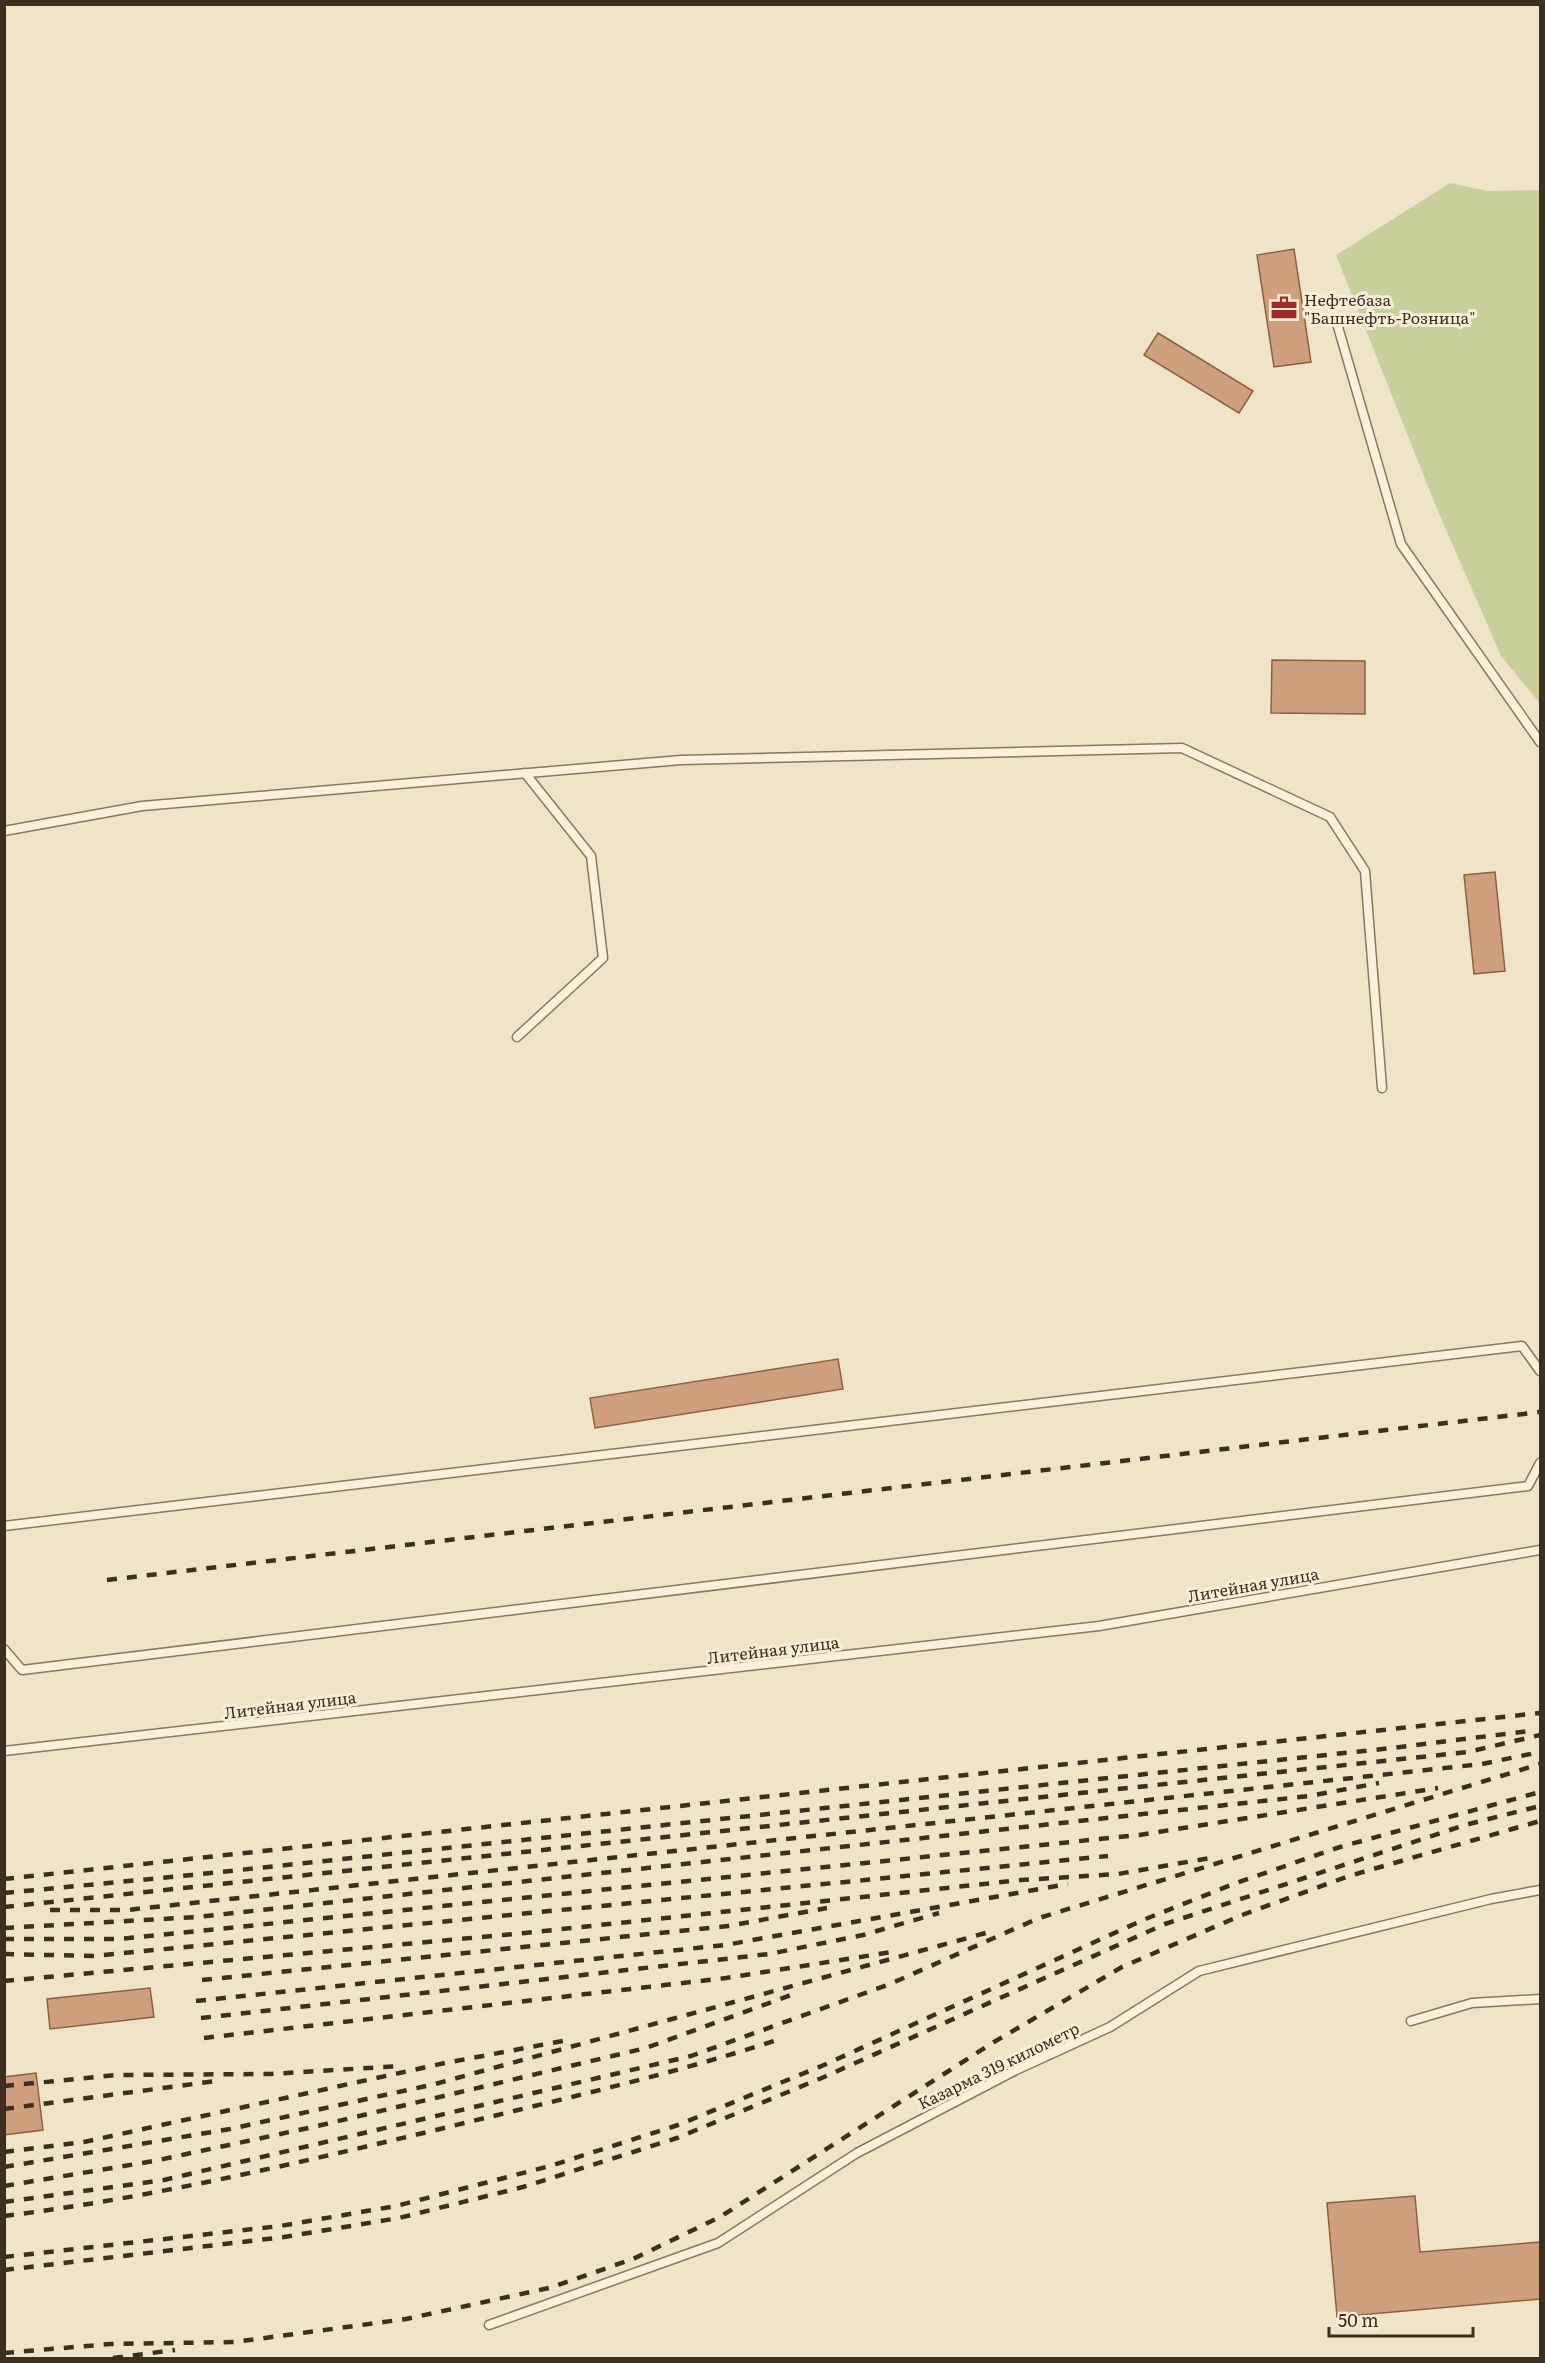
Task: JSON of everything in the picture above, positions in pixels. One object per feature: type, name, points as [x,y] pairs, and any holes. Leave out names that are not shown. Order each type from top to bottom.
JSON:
[{"type":"lane","points":[[1336,320],[1401,544],[1540,742]]},
{"type":"lane","points":[[4,831],[142,806],[681,760],[1182,748],[1330,817],[1365,871],[1382,1088]]},
{"type":"lane","points":[[517,1037],[603,958],[591,856],[525,773]]},
{"type":"lane","points":[[4,1527],[1522,1346],[1540,1371]]},
{"type":"lane","points":[[4,1649],[22,1670],[1528,1486],[1540,1463]]},
{"type":"lane","name":"Литейная улица","points":[[4,1751],[1099,1626],[1540,1550]]},
{"type":"lane","name":"Казарма 319 километр","points":[[489,2325],[718,2243],[857,2153],[1016,2070],[1110,2027],[1199,1971],[1491,1899],[1540,1890]]},
{"type":"lane","points":[[1411,2021],[1472,2003],[1540,1999]]},
{"type":"green space","points":[[1450,183],[1488,191],[1540,190],[1540,703],[1501,656],[1437,509],[1336,255]]},
{"type":"building","name":"Нефтебаза \"Башнефть-Розница\"","points":[[1294,249],[1311,362],[1274,367],[1257,255]]},
{"type":"building","points":[[1158,333],[1253,391],[1239,413],[1144,355]]},
{"type":"building","points":[[1272,660],[1365,661],[1365,714],[1271,713]]},
{"type":"building","points":[[1495,872],[1505,971],[1474,974],[1464,875]]},
{"type":"building","points":[[838,1359],[843,1389],[595,1428],[590,1398]]},
{"type":"building","points":[[150,1988],[154,2017],[50,2029],[47,1999]]},
{"type":"building","points":[[36,2073],[43,2130],[4,2135],[4,2077]]},
{"type":"building","points":[[1415,2196],[1420,2252],[1540,2242],[1540,2299],[1337,2317],[1327,2203]]},
{"type":"railway","points":[[107,1580],[1540,1412]]},
{"type":"railway","points":[[4,1879],[1540,1713]]},
{"type":"railway","points":[[4,1893],[1392,1748],[1529,1731]]},
{"type":"railway","points":[[4,1907],[1468,1752],[1540,1735]]},
{"type":"railway","points":[[50,1910],[127,1910],[1482,1764],[1540,1752]]},
{"type":"railway","points":[[4,2202],[164,2180],[691,2056],[890,1984],[1039,1918],[1540,1764]]},
{"type":"railway","points":[[4,1928],[197,1917],[1309,1796],[1379,1783]]},
{"type":"railway","points":[[4,1939],[120,1939],[1139,1835],[1438,1788]]},
{"type":"railway","points":[[4,2257],[280,2226],[396,2206],[550,2166],[678,2125],[824,2065],[1143,1920],[1236,1883],[1340,1847],[1540,1792]]},
{"type":"railway","points":[[4,2270],[284,2237],[399,2218],[523,2187],[677,2138],[824,2077],[1165,1924],[1465,1825],[1540,1806]]},
{"type":"railway","points":[[4,2353],[110,2344],[235,2342],[406,2319],[549,2288],[633,2259],[720,2217],[994,2042],[1122,1967],[1242,1915],[1349,1876],[1540,1821]]},
{"type":"railway","points":[[4,1954],[94,1956],[1108,1856]]},
{"type":"railway","points":[[4,1981],[525,1933],[1021,1880],[1118,1874],[1210,1858]]},
{"type":"railway","points":[[196,2001],[725,1945],[1068,1884]]},
{"type":"railway","points":[[202,1980],[728,1926],[827,1908]]},
{"type":"railway","points":[[201,2018],[769,1954],[863,1935],[939,1913]]},
{"type":"railway","points":[[4,2167],[230,2129],[435,2084],[993,1931]]},
{"type":"railway","points":[[204,2038],[726,1978],[892,1952]]},
{"type":"railway","points":[[4,2186],[154,2161],[313,2127],[646,2048],[791,1995]]},
{"type":"railway","points":[[4,2152],[84,2142],[445,2063],[568,2040]]},
{"type":"railway","points":[[4,2216],[168,2190],[329,2155],[606,2088],[774,2041]]},
{"type":"railway","points":[[4,2086],[117,2075],[270,2074],[400,2066]]},
{"type":"railway","points":[[4,2109],[216,2081]]},
{"type":"railway","points":[[113,2358],[175,2350]]},
{"type":"place","name":"Нефтебаза \"Башнефть-Розница\"","points":[[1284,308]]}]
